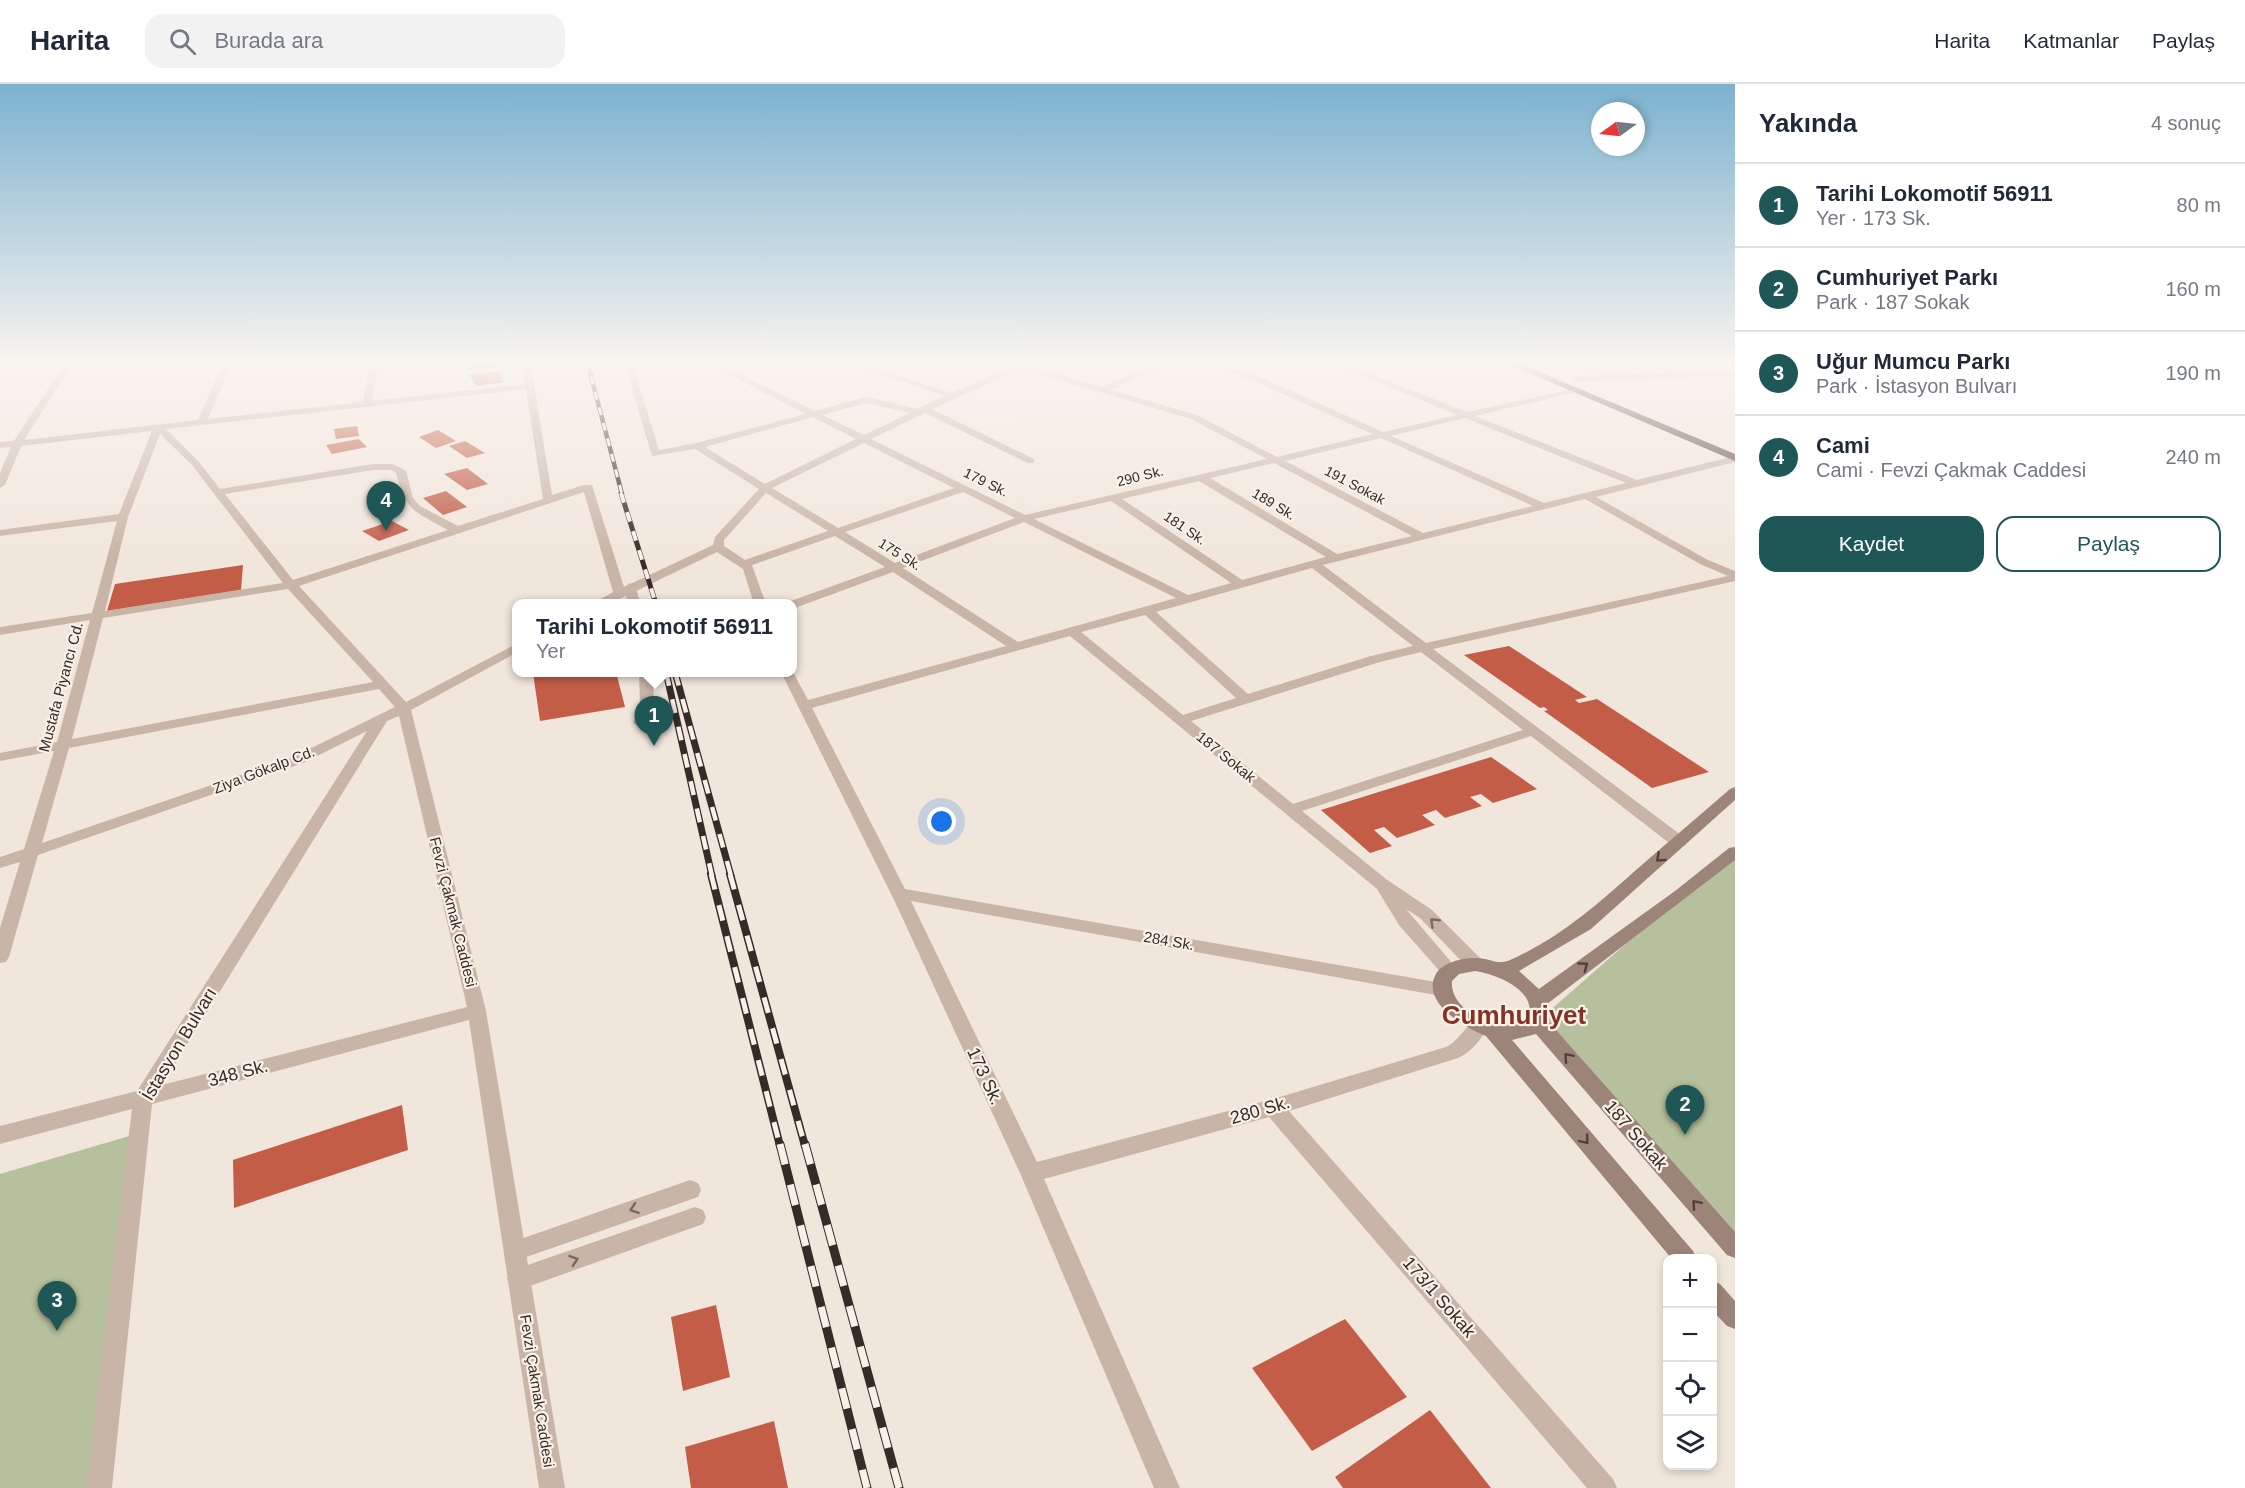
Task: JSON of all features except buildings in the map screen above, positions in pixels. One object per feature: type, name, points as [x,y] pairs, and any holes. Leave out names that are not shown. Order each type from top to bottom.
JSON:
[{"type":"highway","points":[[1667,427],[1735,458]]},
{"type":"main road","points":[[1502,971],[1525,961],[1585,925],[1735,792]]},
{"type":"main road","points":[[1537,1001],[1681,895],[1735,852]]},
{"type":"main road","points":[[1486,1029],[1519,1032],[1527,1030],[1537,1022],[1540,1012],[1530,989],[1518,979],[1502,971],[1475,964],[1460,965],[1449,970],[1442,978],[1441,989],[1445,1000],[1455,1012],[1486,1029],[1682,1254]]},
{"type":"main road","name":"187 Sokak","points":[[1537,1022],[1735,1248]]},
{"type":"main road","points":[[1717,1297],[1735,1318]]},
{"type":"street","points":[[0,485],[17,443],[28,427]]},
{"type":"street","name":"Fevzi Çakmak Caddesi","points":[[158,427],[195,463],[291,585],[404,708],[477,1011],[552,1488]]},
{"type":"street","name":"Mustafa Piyancı Cd.","points":[[0,957],[63,744],[123,517],[158,427]]},
{"type":"street","points":[[0,445],[162,427]]},
{"type":"street","points":[[536,427],[548,500]]},
{"type":"street","points":[[647,427],[655,454],[697,446],[765,427]]},
{"type":"street","name":"179 Sk.","points":[[840,427],[1186,600]]},
{"type":"street","points":[[718,548],[718,539],[766,488],[891,427]]},
{"type":"street","points":[[957,427],[1031,461]]},
{"type":"street","name":"191 Sokak","points":[[1213,427],[1423,537]]},
{"type":"street","points":[[1367,427],[1544,507]]},
{"type":"street","name":"290 Sk.","points":[[797,603],[1026,518],[1410,427]]},
{"type":"street","points":[[1496,427],[1637,484]]},
{"type":"street","points":[[697,446],[766,488]]},
{"type":"street","points":[[803,706],[1335,558],[1735,458]]},
{"type":"street","points":[[218,492],[373,467],[393,467],[401,471],[408,498],[416,508],[457,530]]},
{"type":"street","name":"189 Sk.","points":[[1198,476],[1335,558]]},
{"type":"street","points":[[0,632],[291,585],[588,487],[618,592]]},
{"type":"street","name":"175 Sk.","points":[[766,488],[1017,647]]},
{"type":"street","points":[[743,564],[964,488]]},
{"type":"street","points":[[1587,496],[1735,577]]},
{"type":"street","name":"181 Sk.","points":[[1112,497],[1240,585]]},
{"type":"street","points":[[0,533],[123,517]]},
{"type":"street","points":[[718,548],[748,567],[759,599]]},
{"type":"street","points":[[605,599],[718,548]]},
{"type":"street","points":[[1314,564],[1679,842]]},
{"type":"street","points":[[1180,720],[1376,658],[1735,577]]},
{"type":"street","points":[[630,587],[633,599]]},
{"type":"street","points":[[1147,610],[1245,699]]},
{"type":"street","name":"187 Sokak","points":[[1072,631],[1380,883],[1426,914],[1475,964]]},
{"type":"street","name":"Ziya Gökalp Cd.","points":[[0,863],[298,760],[404,708],[512,650]]},
{"type":"street","points":[[640,723],[647,705],[646,677]]},
{"type":"street","name":"173 Sk.","points":[[789,677],[897,893],[1031,1173],[1167,1488]]},
{"type":"street","points":[[0,757],[382,684]]},
{"type":"street","name":"İstasyon Bulvarı","points":[[99,1488],[142,1098],[382,719]]},
{"type":"street","points":[[1291,810],[1533,730]]},
{"type":"street","name":"187 Sokak","points":[[1380,883],[1405,921],[1449,970]]},
{"type":"street","name":"284 Sk.","points":[[897,893],[1441,989]]},
{"type":"street","name":"348 Sk.","points":[[0,1135],[477,1011]]},
{"type":"street","name":"280 Sk.","points":[[1031,1173],[1273,1107],[1451,1053],[1462,1048],[1486,1029]]},
{"type":"street","name":"173/1 Sokak","points":[[1273,1107],[1604,1488]]},
{"type":"street","points":[[515,1251],[690,1190]]},
{"type":"street","points":[[519,1279],[695,1217]]},
{"type":"green space","points":[[1735,852],[1735,1248],[1537,1022],[1681,895]]},
{"type":"green space","points":[[136,1134],[95,1488],[0,1488],[0,1174]]},
{"type":"railway","points":[[604,427],[622,494]]},
{"type":"railway","points":[[621,493],[654,599]]},
{"type":"railway","points":[[667,677],[712,876]]},
{"type":"railway","points":[[676,677],[731,876]]},
{"type":"railway","points":[[711,874],[780,1146]]},
{"type":"railway","points":[[730,874],[805,1146]]},
{"type":"railway","points":[[780,1144],[867,1488]]},
{"type":"railway","points":[[805,1144],[899,1488]]},
{"type":"place","name":"Cami","points":[[386,531]]},
{"type":"place","name":"Tarihi Lokomotif 56911","points":[[654,746]]},
{"type":"place","name":"Cumhuriyet Parkı","points":[[1685,1135]]},
{"type":"place","name":"Uğur Mumcu Parkı","points":[[57,1331]]},
{"type":"district","name":"Cumhuriyet","points":[[1514,1015]]}]
